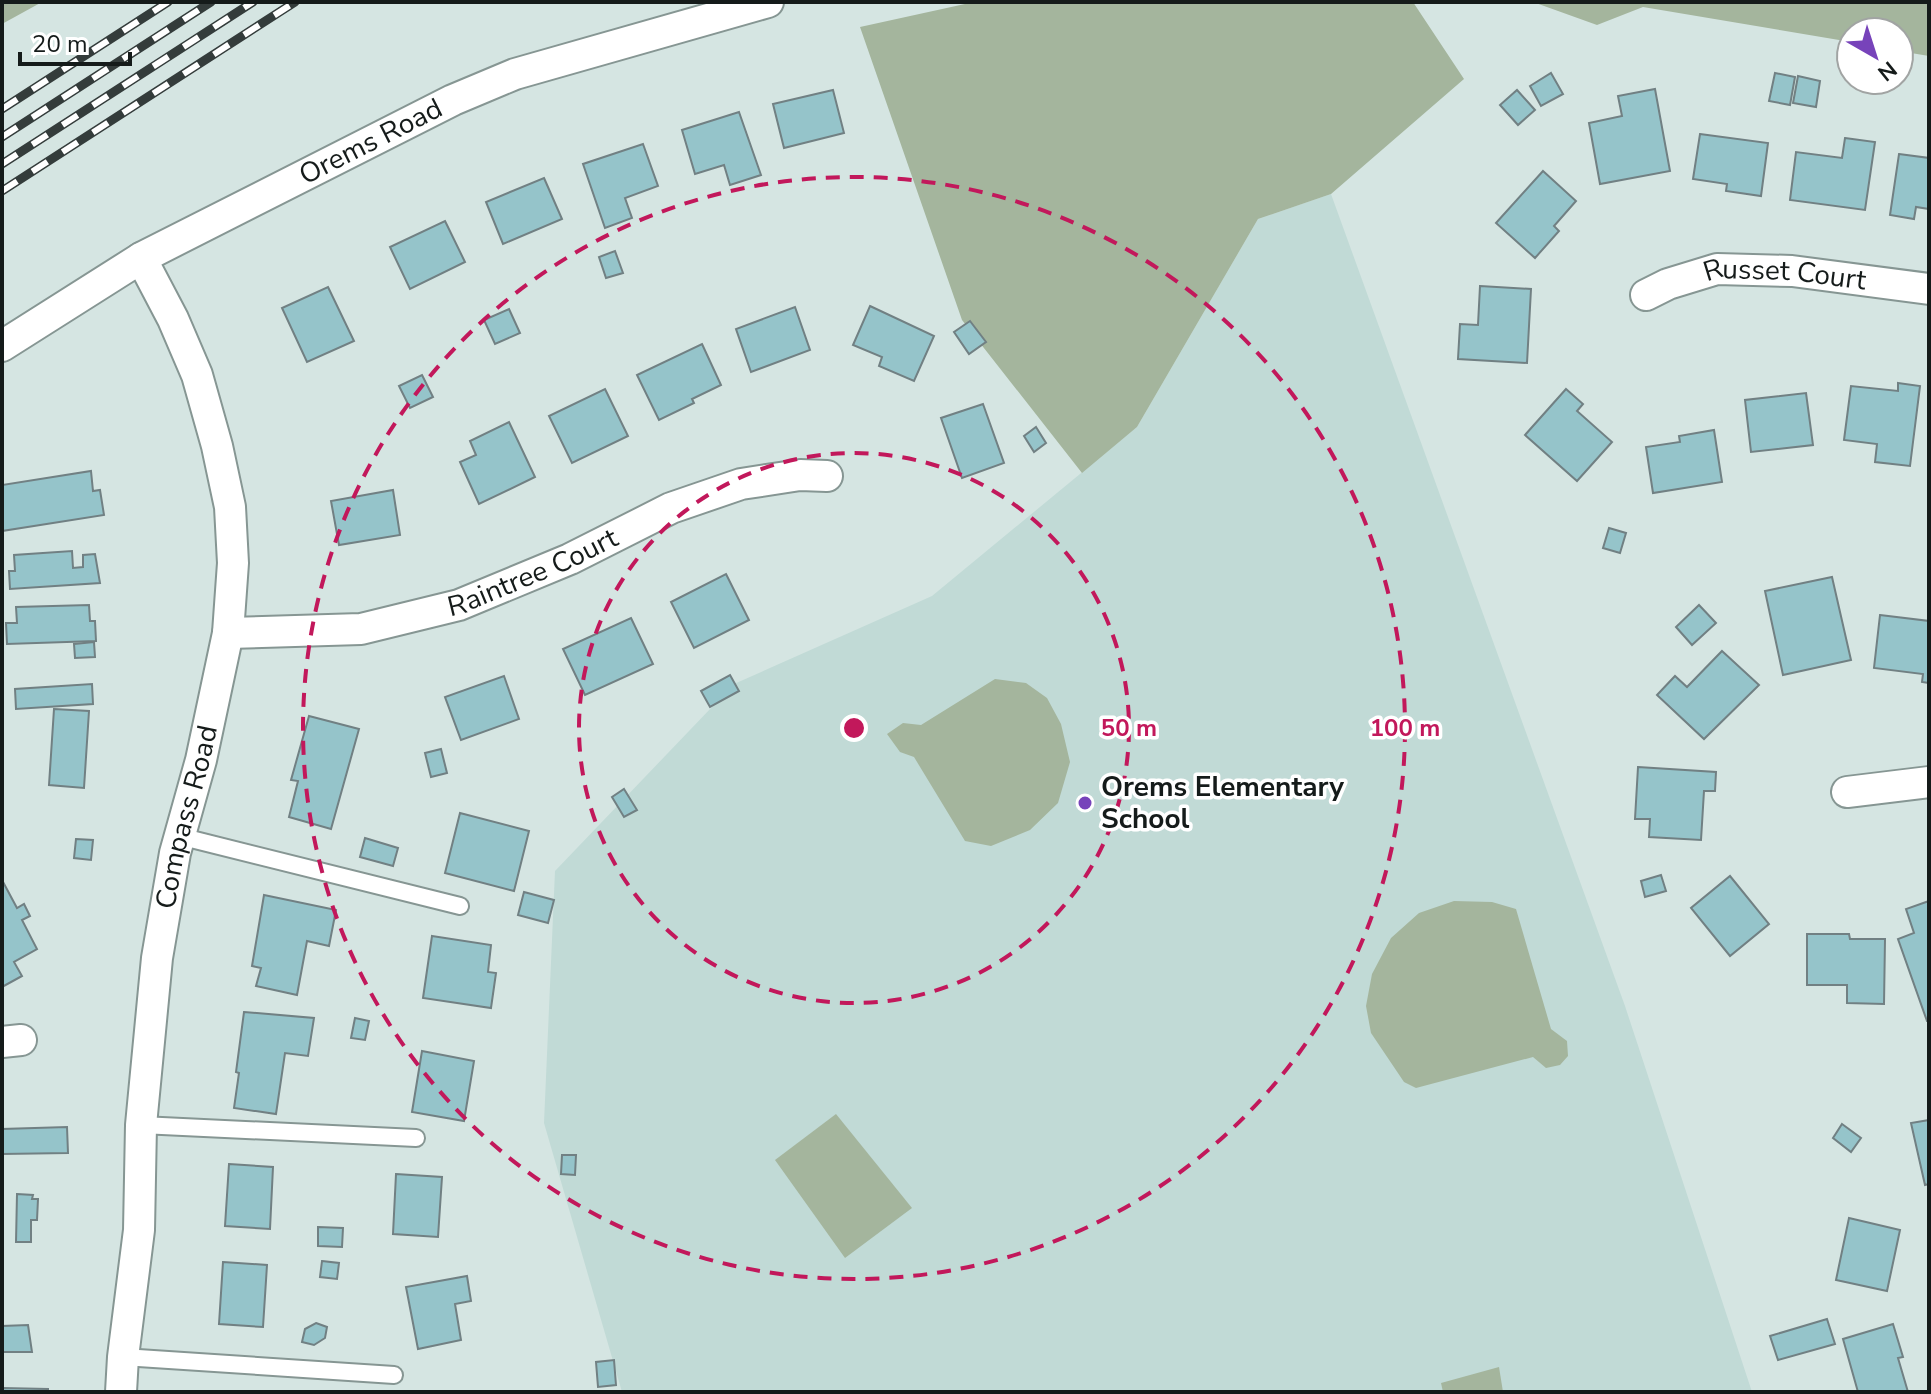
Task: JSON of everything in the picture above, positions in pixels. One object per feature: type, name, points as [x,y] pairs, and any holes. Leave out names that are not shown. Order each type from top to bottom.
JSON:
[{"type":"street","name":"Orems Road","points":[[2,346],[141,258],[453,100],[515,74],[768,2]]},
{"type":"street","name":"Compass Road","points":[[121,1392],[139,1230],[141,1125],[157,958],[179,836],[201,760],[228,633],[233,563],[230,507],[197,375],[173,319],[141,258]]},
{"type":"street","name":"Russet Court","points":[[1646,295],[1668,284],[1717,269],[1792,271],[1929,289]]},
{"type":"street","name":"Raintree Court","points":[[228,633],[361,629],[459,605],[570,559],[671,508],[741,484],[800,475],[827,476]]},
{"type":"street","points":[[1847,792],[1929,782]]},
{"type":"lane","points":[[179,836],[460,906]]},
{"type":"lane","points":[[141,1125],[416,1138]]},
{"type":"lane","points":[[123,1357],[394,1375]]},
{"type":"shaded area","name":"Orems Elementary School","points":[[1331,194],[1625,1006],[1752,1392],[622,1392],[544,1123],[555,871],[734,684],[932,596],[1137,427],[1258,219]]},
{"type":"green space","points":[[2,2],[42,2],[2,24]]},
{"type":"green space","points":[[974,2],[1413,2],[1464,79],[1331,194],[1258,219],[1137,427],[1082,473],[962,320],[860,27]]},
{"type":"green space","points":[[1533,2],[1929,2],[1929,56],[1915,54],[1915,16],[1835,16],[1835,39],[1643,7],[1597,25]]},
{"type":"green space","points":[[995,679],[1026,683],[1047,698],[1061,724],[1070,762],[1058,803],[1030,830],[991,846],[965,841],[914,757],[900,752],[887,734],[903,723],[921,725]]},
{"type":"green space","points":[[1454,901],[1492,902],[1516,909],[1551,1029],[1567,1041],[1568,1056],[1560,1065],[1546,1068],[1533,1057],[1416,1088],[1404,1082],[1371,1033],[1366,1006],[1372,974],[1391,938],[1419,913]]},
{"type":"green space","points":[[836,1114],[912,1208],[845,1258],[775,1160]]},
{"type":"green space","points":[[1499,1367],[1503,1392],[1443,1392],[1441,1383]]},
{"type":"building","points":[[1551,73],[1563,94],[1541,106],[1530,86]]},
{"type":"building","points":[[1775,73],[1795,77],[1790,105],[1769,101]]},
{"type":"building","points":[[1798,76],[1820,81],[1816,107],[1793,103]]},
{"type":"building","points":[[1655,89],[1670,171],[1600,184],[1589,123],[1622,116],[1618,96]]},
{"type":"building","points":[[833,90],[844,133],[784,148],[773,104]]},
{"type":"building","points":[[1517,90],[1535,110],[1518,125],[1500,105]]},
{"type":"building","points":[[739,112],[761,175],[730,185],[724,165],[695,174],[682,130]]},
{"type":"building","points":[[1700,134],[1768,143],[1761,196],[1726,191],[1727,184],[1693,179]]},
{"type":"building","points":[[1845,138],[1875,142],[1865,210],[1790,200],[1796,152],[1842,158]]},
{"type":"building","points":[[643,144],[658,186],[625,198],[632,218],[605,228],[583,164]]},
{"type":"building","points":[[1899,154],[1929,158],[1929,209],[1916,207],[1914,219],[1890,215]]},
{"type":"building","points":[[1543,171],[1576,201],[1554,226],[1559,231],[1535,258],[1496,223]]},
{"type":"building","points":[[544,178],[562,219],[503,244],[486,202]]},
{"type":"building","points":[[445,221],[465,262],[410,289],[390,247]]},
{"type":"building","points":[[615,251],[623,273],[606,278],[599,257]]},
{"type":"building","points":[[1480,286],[1531,289],[1527,363],[1458,359],[1460,324],[1478,325]]},
{"type":"building","points":[[328,287],[354,341],[307,362],[282,308]]},
{"type":"building","points":[[870,306],[934,336],[914,381],[879,366],[882,357],[853,345]]},
{"type":"building","points":[[795,307],[810,350],[751,372],[736,329]]},
{"type":"building","points":[[509,309],[520,333],[495,344],[484,320]]},
{"type":"building","points":[[970,321],[986,342],[969,354],[954,332]]},
{"type":"building","points":[[702,344],[721,385],[692,399],[694,403],[659,420],[637,375]]},
{"type":"building","points":[[422,375],[433,397],[410,408],[399,386]]},
{"type":"building","points":[[1898,383],[1920,386],[1910,466],[1875,462],[1877,444],[1844,440],[1851,386],[1898,391]]},
{"type":"building","points":[[605,389],[628,436],[572,463],[549,416]]},
{"type":"building","points":[[1566,389],[1583,404],[1577,411],[1612,442],[1577,481],[1525,435]]},
{"type":"building","points":[[1806,393],[1813,445],[1751,452],[1745,400]]},
{"type":"building","points":[[983,404],[1004,463],[962,478],[941,418]]},
{"type":"building","points":[[509,422],[535,477],[479,504],[460,462],[476,455],[470,441]]},
{"type":"building","points":[[1036,427],[1046,443],[1034,452],[1024,436]]},
{"type":"building","points":[[1714,430],[1722,482],[1653,493],[1646,447],[1680,442],[1679,436]]},
{"type":"building","points":[[91,471],[93,491],[100,490],[104,515],[2,531],[2,485]]},
{"type":"building","points":[[393,490],[400,535],[339,545],[331,501]]},
{"type":"building","points":[[1609,528],[1626,533],[1620,553],[1603,548]]},
{"type":"building","points":[[72,551],[73,568],[83,567],[83,555],[95,554],[100,583],[10,589],[9,571],[15,571],[14,555]]},
{"type":"building","points":[[726,574],[749,620],[694,648],[671,602]]},
{"type":"building","points":[[1832,577],[1851,660],[1783,675],[1765,591]]},
{"type":"building","points":[[89,605],[90,621],[95,621],[96,641],[7,644],[6,623],[17,623],[16,607]]},
{"type":"building","points":[[1699,605],[1716,623],[1692,645],[1676,627]]},
{"type":"building","points":[[1880,615],[1929,621],[1929,683],[1922,682],[1923,674],[1874,668]]},
{"type":"building","points":[[631,618],[653,664],[585,695],[563,649]]},
{"type":"building","points":[[94,642],[95,657],[75,658],[74,644]]},
{"type":"building","points":[[1722,651],[1759,685],[1704,739],[1657,695],[1675,676],[1687,687]]},
{"type":"building","points":[[730,675],[739,691],[710,707],[701,691]]},
{"type":"building","points":[[504,676],[519,719],[461,740],[445,697]]},
{"type":"building","points":[[92,684],[93,704],[16,709],[15,689]]},
{"type":"building","points":[[54,709],[89,711],[84,788],[49,785]]},
{"type":"building","points":[[309,716],[359,729],[331,829],[289,817],[298,781],[291,780]]},
{"type":"building","points":[[441,749],[447,773],[431,777],[425,753]]},
{"type":"building","points":[[1638,767],[1716,772],[1715,791],[1704,791],[1701,840],[1649,837],[1650,819],[1635,819]]},
{"type":"building","points":[[624,789],[637,810],[624,817],[612,797]]},
{"type":"building","points":[[460,813],[529,831],[514,891],[445,873]]},
{"type":"building","points":[[365,838],[398,848],[393,866],[360,857]]},
{"type":"building","points":[[76,839],[93,840],[91,860],[74,858]]},
{"type":"building","points":[[1661,875],[1666,891],[1645,897],[1641,881]]},
{"type":"building","points":[[1730,876],[1769,924],[1730,956],[1691,908]]},
{"type":"building","points":[[2,880],[17,908],[24,904],[30,916],[22,920],[37,949],[14,962],[22,976],[2,987]]},
{"type":"building","points":[[524,892],[554,900],[548,923],[518,915]]},
{"type":"building","points":[[264,895],[336,910],[329,946],[307,941],[297,995],[256,986],[261,968],[252,966]]},
{"type":"building","points":[[1929,901],[1927,1021],[1898,939],[1914,933],[1906,909]]},
{"type":"building","points":[[1807,934],[1849,934],[1850,939],[1885,939],[1884,1004],[1847,1003],[1847,985],[1807,985]]},
{"type":"building","points":[[432,936],[491,945],[488,972],[496,973],[491,1008],[423,998]]},
{"type":"building","points":[[244,1012],[314,1018],[308,1056],[285,1053],[276,1114],[234,1108]]},
{"type":"building","points":[[355,1018],[369,1021],[365,1040],[351,1038]]},
{"type":"building","points":[[422,1051],[474,1061],[464,1121],[412,1112]]},
{"type":"building","points":[[1929,1120],[1929,1184],[1925,1185],[1911,1123]]},
{"type":"building","points":[[1842,1124],[1861,1138],[1851,1152],[1833,1138]]},
{"type":"building","points":[[67,1127],[68,1153],[2,1154],[2,1129]]},
{"type":"building","points":[[562,1155],[576,1155],[575,1175],[561,1174]]},
{"type":"building","points":[[229,1164],[273,1167],[270,1229],[225,1226]]},
{"type":"building","points":[[396,1174],[442,1177],[438,1237],[393,1234]]},
{"type":"building","points":[[17,1194],[33,1195],[32,1199],[38,1199],[37,1220],[31,1220],[31,1242],[16,1242]]},
{"type":"building","points":[[1849,1218],[1900,1230],[1887,1291],[1836,1280]]},
{"type":"building","points":[[318,1227],[343,1228],[342,1247],[318,1246]]},
{"type":"building","points":[[322,1261],[339,1263],[337,1279],[320,1277]]},
{"type":"building","points":[[223,1262],[267,1265],[263,1327],[219,1324]]},
{"type":"building","points":[[467,1276],[471,1301],[455,1304],[461,1340],[418,1349],[406,1287]]},
{"type":"building","points":[[1827,1319],[1835,1344],[1778,1360],[1770,1336]]},
{"type":"building","points":[[316,1323],[327,1327],[325,1338],[314,1345],[302,1342],[305,1329]]},
{"type":"building","points":[[1893,1324],[1903,1357],[1898,1358],[1908,1392],[1858,1392],[1843,1339]]},
{"type":"building","points":[[28,1325],[32,1352],[2,1352],[2,1326]]},
{"type":"building","points":[[614,1360],[616,1385],[598,1387],[596,1362]]},
{"type":"building","points":[[2,1388],[48,1389],[48,1392],[2,1392]]},
{"type":"railway","points":[[2,109],[168,2]]},
{"type":"railway","points":[[2,137],[211,2]]},
{"type":"railway","points":[[2,164],[253,2]]},
{"type":"railway","points":[[2,191],[295,2]]},
{"type":"place","name":"Orems Elementary School","points":[[1085,803]]}]
